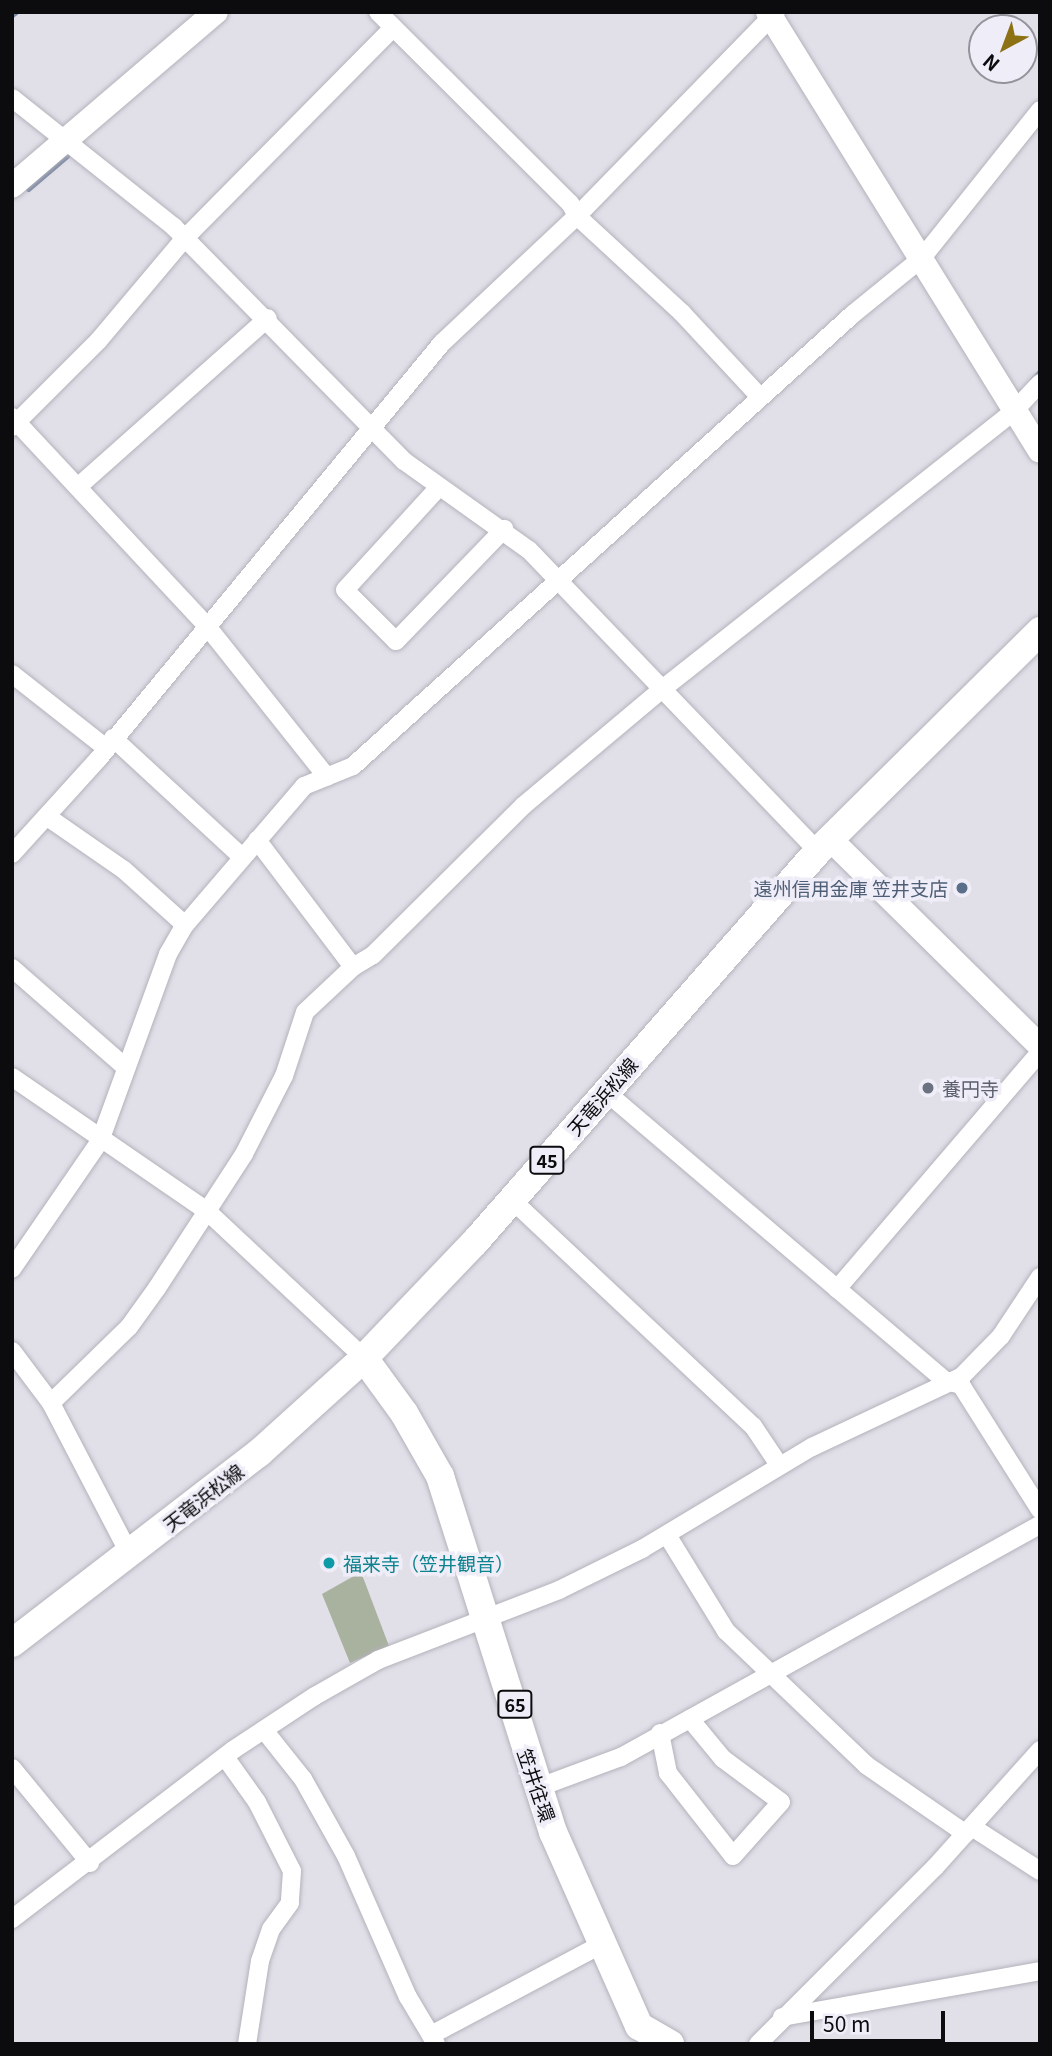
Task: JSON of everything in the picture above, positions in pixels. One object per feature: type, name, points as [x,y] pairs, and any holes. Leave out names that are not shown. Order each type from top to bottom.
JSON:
[{"type":"main road","name":"天竜浜松線","points":[[12,1643],[259,1453],[364,1358],[512,1200],[824,845],[1040,631]]},
{"type":"main road","name":"笠井往環","points":[[364,1358],[404,1413],[440,1476],[485,1619],[515,1702],[524,1752],[602,1944],[634,2035],[670,2044]]},
{"type":"street","points":[[12,186],[216,12]]},
{"type":"street","points":[[378,12],[570,203],[576,216],[682,313],[760,397]]},
{"type":"street","points":[[12,854],[48,818],[372,424],[442,343],[576,216],[772,14],[1040,451]]},
{"type":"street","points":[[327,777],[206,625],[80,485],[14,422],[99,340],[185,238],[393,28]]},
{"type":"street","points":[[12,98],[63,142],[185,238],[268,318],[372,424],[404,461],[504,529],[559,580],[661,690],[1040,1046]]},
{"type":"street","points":[[12,1269],[100,1141],[168,954],[185,925],[304,786],[353,766],[760,397],[922,258],[1040,110]]},
{"type":"street","points":[[80,485],[268,318]]},
{"type":"street","points":[[51,1403],[129,1327],[207,1211],[284,1076],[305,1012],[353,967],[373,955],[524,805],[661,690],[1015,410],[1040,383]]},
{"type":"street","points":[[439,487],[345,590],[396,641],[504,529]]},
{"type":"street","points":[[12,674],[110,743],[242,857]]},
{"type":"street","points":[[48,818],[124,870],[185,925]]},
{"type":"street","points":[[257,840],[353,967]]},
{"type":"street","points":[[12,968],[125,1067]]},
{"type":"street","points":[[836,1289],[1040,1052]]},
{"type":"street","points":[[12,1077],[100,1141],[207,1211],[364,1358]]},
{"type":"street","points":[[606,1092],[946,1381],[961,1385],[1040,1510]]},
{"type":"street","points":[[512,1200],[753,1426],[779,1465]]},
{"type":"street","points":[[12,1919],[81,1863],[90,1863],[225,1757],[379,1660],[559,1590],[667,1535],[779,1465],[972,1369],[1001,1336],[1040,1277]]},
{"type":"street","points":[[12,1351],[51,1403],[129,1553]]},
{"type":"street","points":[[537,1788],[583,1774],[690,1719],[1040,1525]]},
{"type":"street","points":[[667,1535],[726,1631],[866,1765],[1040,1871]]},
{"type":"street","points":[[660,1733],[667,1773],[733,1856],[781,1802],[723,1759],[690,1719]]},
{"type":"street","points":[[264,1730],[303,1779],[346,1856],[408,1997],[433,2040],[602,1944]]},
{"type":"street","points":[[758,2044],[969,1830],[1040,1750]]},
{"type":"street","points":[[225,1757],[257,1802],[292,1871],[290,1903],[271,1929],[260,1961],[247,2044]]},
{"type":"street","points":[[12,1768],[90,1863]]},
{"type":"street","points":[[782,2017],[1040,1971]]},
{"type":"green space","points":[[361,1572],[389,1646],[350,1663],[322,1594]]},
{"type":"waterway","points":[[12,15],[16,12]]},
{"type":"waterway","points":[[28,189],[68,155]]},
{"type":"waterway","points":[[1032,380],[1040,371]]},
{"type":"place","name":"遠州信用金庫 笠井支店","points":[[962,888]]},
{"type":"place","name":"養円寺","points":[[928,1088]]},
{"type":"place","name":"福来寺（笠井観音）","points":[[329,1563]]}]
